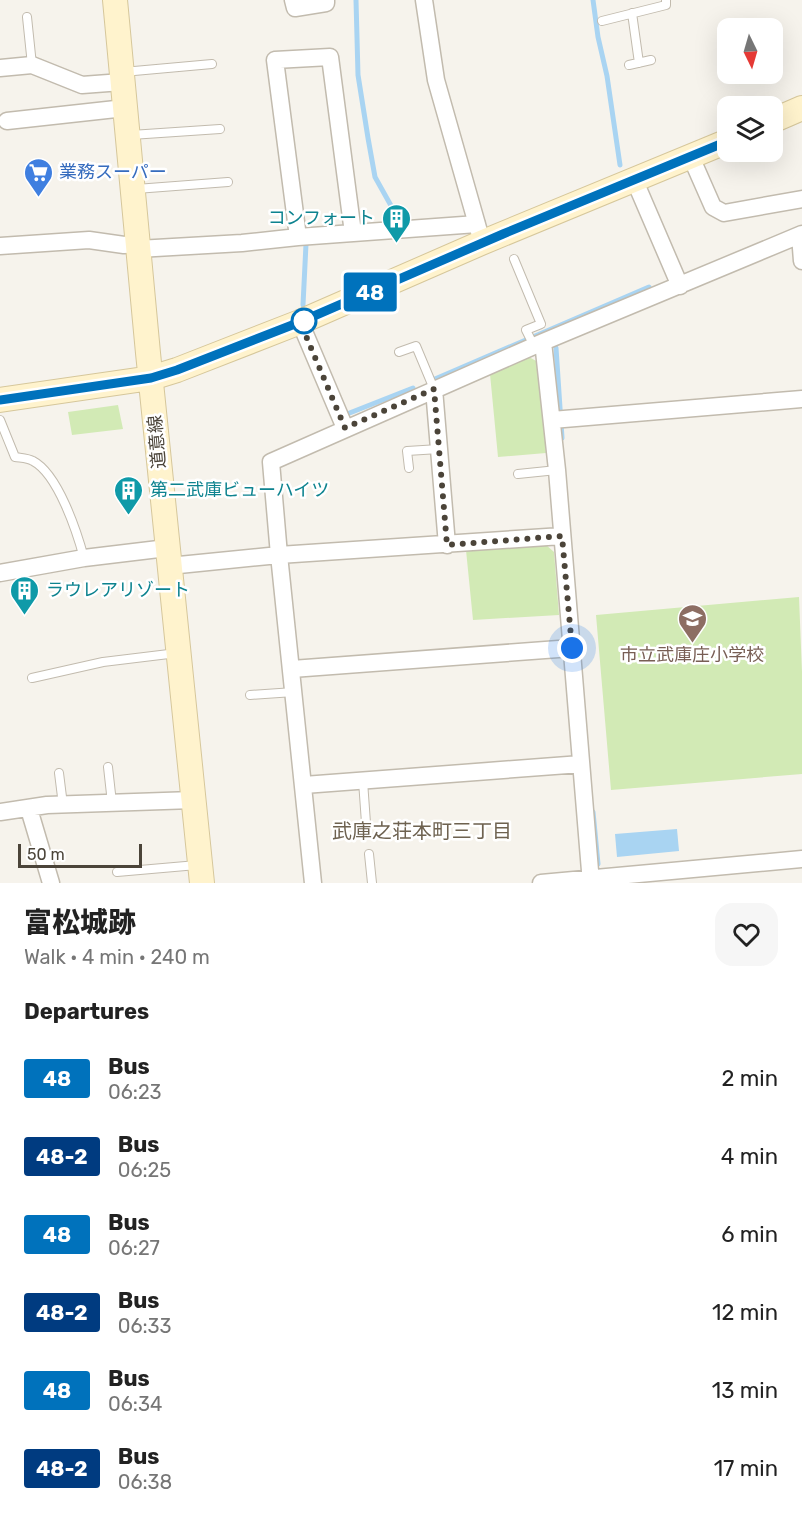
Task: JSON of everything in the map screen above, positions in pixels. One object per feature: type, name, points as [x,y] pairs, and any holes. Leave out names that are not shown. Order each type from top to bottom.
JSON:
[{"type":"street","name":"道意線","points":[[115,0],[201,874]]},
{"type":"street","points":[[293,0],[295,8],[326,3],[326,0]]},
{"type":"street","points":[[424,0],[436,81],[479,234]]},
{"type":"street","points":[[298,237],[275,60],[330,57],[353,232]]},
{"type":"street","points":[[0,68],[32,65],[82,85],[122,77]]},
{"type":"street","points":[[7,121],[125,108]]},
{"type":"street","points":[[783,116],[802,108]]},
{"type":"street","points":[[0,400],[151,378],[300,322],[479,234],[634,179],[717,146]]},
{"type":"street","points":[[691,157],[713,207],[724,213],[802,199]]},
{"type":"street","points":[[634,179],[680,286]]},
{"type":"street","points":[[0,246],[89,240],[138,246],[242,243],[353,232],[479,234]]},
{"type":"street","points":[[313,883],[271,462],[434,389],[534,341],[680,286],[801,234],[802,261]]},
{"type":"street","points":[[300,322],[345,428]]},
{"type":"street","points":[[534,341],[557,419],[557,470],[590,880]]},
{"type":"street","points":[[434,389],[447,545]]},
{"type":"street","points":[[557,419],[802,399]]},
{"type":"street","points":[[0,573],[84,558],[279,555],[562,536]]},
{"type":"street","points":[[292,669],[572,648]]},
{"type":"street","points":[[303,785],[581,764]]},
{"type":"street","points":[[0,812],[63,805],[193,800]]},
{"type":"street","points":[[29,809],[51,883]]},
{"type":"street","points":[[541,883],[802,859]]},
{"type":"lane","points":[[602,21],[666,5],[666,0]]},
{"type":"lane","points":[[632,13],[639,63]]},
{"type":"lane","points":[[27,17],[32,65]]},
{"type":"lane","points":[[629,65],[651,60]]},
{"type":"lane","points":[[122,77],[212,64]]},
{"type":"lane","points":[[127,135],[220,129]]},
{"type":"lane","points":[[132,189],[228,182]]},
{"type":"lane","points":[[514,259],[541,324],[526,330],[534,341]]},
{"type":"lane","points":[[399,352],[416,346],[434,389]]},
{"type":"lane","points":[[0,420],[15,457],[32,460],[53,484],[74,522],[84,558]]},
{"type":"lane","points":[[409,468],[407,451],[439,449]]},
{"type":"lane","points":[[518,474],[557,470]]},
{"type":"lane","points":[[32,678],[103,662],[178,653]]},
{"type":"lane","points":[[250,695],[294,692]]},
{"type":"lane","points":[[108,767],[112,803]]},
{"type":"lane","points":[[59,773],[63,805]]},
{"type":"lane","points":[[363,781],[366,823]]},
{"type":"lane","points":[[369,854],[372,883]]},
{"type":"lane","points":[[117,872],[201,874]]},
{"type":"green space","points":[[529,357],[538,362],[546,453],[498,457],[490,374]]},
{"type":"green space","points":[[118,405],[123,429],[72,435],[68,412]]},
{"type":"green space","points":[[545,544],[554,552],[559,615],[473,620],[466,550]]},
{"type":"green space","points":[[799,597],[802,774],[611,790],[596,615]]},
{"type":"water","points":[[677,829],[679,851],[617,857],[615,834]]},
{"type":"waterway","points":[[356,0],[358,75],[375,177],[394,211],[396,222]]},
{"type":"waterway","points":[[593,0],[620,165]]},
{"type":"waterway","points":[[303,305],[306,244]]},
{"type":"waterway","points":[[435,379],[649,287]]},
{"type":"waterway","points":[[556,348],[562,438]]},
{"type":"waterway","points":[[347,414],[413,388]]},
{"type":"waterway","points":[[593,812],[598,864]]},
{"type":"bus line","name":"48","points":[[0,400],[151,378],[177,370],[300,322],[503,234],[717,146]]},
{"type":"place","name":"業務スーパー","points":[[38,198]]},
{"type":"place","name":"コンフォート","points":[[396,244]]},
{"type":"place","name":"第二武庫ビューハイツ","points":[[129,516]]},
{"type":"place","name":"ラウレアリゾート","points":[[25,616]]},
{"type":"place","name":"市立武庫庄小学校","points":[[692,644]]},
{"type":"district","name":"武庫之荘本町三丁目","points":[[422,831]]},
{"type":"route","points":[[304,321],[300,322],[345,428],[434,389],[447,545],[562,536],[572,648]]}]
